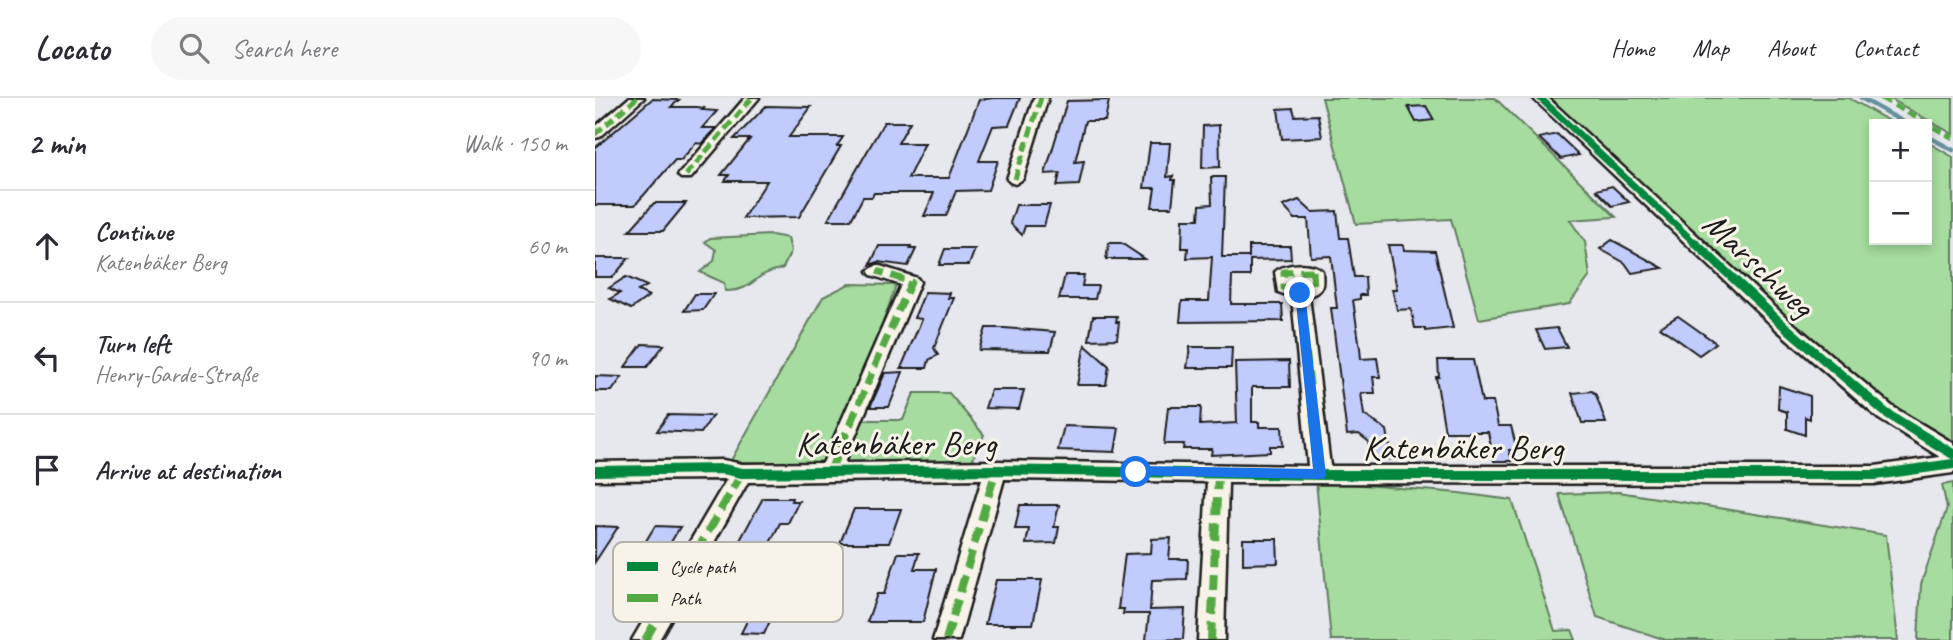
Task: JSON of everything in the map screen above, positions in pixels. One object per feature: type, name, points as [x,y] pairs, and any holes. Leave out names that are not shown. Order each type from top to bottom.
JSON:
[{"type":"street","points":[[595,134],[637,98]]},
{"type":"street","points":[[686,175],[752,98]]},
{"type":"street","points":[[1015,179],[1041,98]]},
{"type":"street","name":"Marschweg","points":[[1539,98],[1782,324],[1886,413],[1953,454]]},
{"type":"street","points":[[830,471],[911,282],[877,271]]},
{"type":"street","points":[[1300,293],[1319,475]]},
{"type":"street","name":"Katenbäker Berg","points":[[595,471],[723,469],[742,473],[996,470],[1319,475],[1875,475],[1953,464]]},
{"type":"street","points":[[946,640],[996,470]]},
{"type":"street","points":[[702,542],[742,473]]},
{"type":"street","points":[[1211,640],[1218,473]]},
{"type":"street","points":[[645,640],[655,622]]},
{"type":"green space","points":[[1322,98],[1495,98],[1616,217],[1570,220],[1585,242],[1590,276],[1569,304],[1479,319],[1451,219],[1356,224]]},
{"type":"green space","points":[[1547,98],[1849,98],[1885,119],[1869,119],[1869,245],[1932,245],[1932,145],[1953,157],[1953,450],[1889,412]]},
{"type":"green space","points":[[1889,98],[1953,98],[1953,134],[1932,122],[1932,119],[1926,119]]},
{"type":"green space","points":[[772,235],[788,238],[791,251],[783,268],[731,291],[725,291],[724,283],[700,272],[714,261],[716,250],[705,242],[710,238]]},
{"type":"green space","points":[[849,284],[896,285],[849,420],[903,420],[914,393],[949,393],[984,435],[970,465],[730,462],[823,297]]},
{"type":"green space","points":[[1316,481],[1512,500],[1555,631],[1572,630],[1576,640],[1331,640]]},
{"type":"green space","points":[[1953,483],[1953,640],[1918,640],[1921,584],[1947,508],[1942,485]]},
{"type":"green space","points":[[1619,492],[1886,535],[1898,640],[1666,640],[1597,617],[1559,494]]},
{"type":"building","points":[[1020,98],[1009,125],[993,126],[979,161],[998,161],[988,190],[956,191],[946,216],[924,216],[934,193],[874,193],[872,197],[863,197],[851,220],[828,220],[884,122],[910,122],[898,143],[925,143],[908,178],[949,178],[979,100]]},
{"type":"building","points":[[652,99],[679,100],[671,107],[697,107],[717,111],[702,128],[716,128],[702,144],[696,143],[681,160],[675,160],[635,205],[595,205],[595,148]]},
{"type":"building","points":[[1109,100],[1105,121],[1085,121],[1075,162],[1084,161],[1079,185],[1057,186],[1060,173],[1045,174],[1067,101]]},
{"type":"building","points":[[766,106],[811,107],[789,137],[843,137],[837,146],[841,146],[799,217],[743,218],[767,181],[725,181],[729,175],[721,175],[750,139],[734,139]]},
{"type":"building","points":[[1426,106],[1434,120],[1416,122],[1408,107]]},
{"type":"building","points":[[1293,108],[1295,116],[1318,115],[1322,137],[1282,139],[1278,109]]},
{"type":"building","points":[[1219,125],[1220,167],[1202,168],[1203,126]]},
{"type":"building","points":[[1557,134],[1579,155],[1561,159],[1539,138]]},
{"type":"building","points":[[1150,143],[1170,143],[1167,177],[1173,176],[1172,180],[1175,180],[1172,207],[1152,207],[1155,188],[1144,188]]},
{"type":"building","points":[[1211,177],[1225,177],[1222,257],[1249,257],[1249,246],[1290,246],[1291,259],[1250,260],[1250,276],[1232,276],[1231,304],[1282,304],[1283,321],[1180,322],[1182,301],[1209,301],[1212,257],[1187,258],[1188,248],[1182,248],[1183,219],[1199,219],[1200,205],[1212,204]]},
{"type":"building","points":[[1612,186],[1629,202],[1612,206],[1596,190]]},
{"type":"building","points":[[1299,200],[1312,212],[1337,211],[1340,238],[1348,238],[1354,277],[1365,277],[1366,295],[1360,295],[1360,299],[1353,300],[1361,359],[1377,358],[1380,377],[1373,377],[1375,393],[1361,393],[1364,415],[1387,430],[1392,459],[1375,460],[1373,447],[1369,447],[1368,441],[1359,434],[1347,435],[1331,308],[1337,308],[1331,256],[1311,257],[1308,219],[1295,219],[1283,206]]},
{"type":"building","points":[[654,203],[686,203],[663,231],[629,231]]},
{"type":"building","points":[[1016,205],[1050,205],[1044,226],[1025,226],[1022,235],[1010,223]]},
{"type":"building","points":[[1612,240],[1663,268],[1632,273],[1625,263],[1600,249]]},
{"type":"building","points":[[1109,243],[1121,243],[1145,259],[1106,259]]},
{"type":"building","points":[[1388,245],[1403,245],[1404,250],[1435,251],[1453,328],[1425,331],[1425,328],[1415,328],[1411,309],[1397,310],[1392,289],[1397,289]]},
{"type":"building","points":[[879,246],[911,246],[910,249],[916,249],[908,266],[878,262],[870,265]]},
{"type":"building","points":[[945,249],[975,249],[969,265],[939,265]]},
{"type":"building","points":[[595,258],[629,258],[613,277],[595,277]]},
{"type":"building","points":[[1065,275],[1084,275],[1082,286],[1098,286],[1095,299],[1059,299]]},
{"type":"building","points":[[626,277],[647,286],[638,291],[649,296],[631,309],[610,299],[620,293],[609,288]]},
{"type":"building","points":[[925,292],[950,293],[948,298],[954,298],[934,348],[938,355],[929,360],[927,368],[901,368],[922,319],[914,318]]},
{"type":"building","points":[[695,294],[714,294],[703,310],[684,311]]},
{"type":"building","points":[[1093,316],[1117,316],[1117,339],[1089,340]]},
{"type":"building","points":[[1678,316],[1716,343],[1699,355],[1660,327]]},
{"type":"building","points":[[986,328],[1055,332],[1050,351],[979,350]]},
{"type":"building","points":[[1557,328],[1567,347],[1545,349],[1536,330]]},
{"type":"building","points":[[642,344],[664,345],[647,367],[625,367]]},
{"type":"building","points":[[1085,345],[1109,366],[1106,385],[1077,385]]},
{"type":"building","points":[[1190,347],[1232,347],[1231,368],[1187,368]]},
{"type":"building","points":[[1438,360],[1473,360],[1482,402],[1493,402],[1498,426],[1511,426],[1517,450],[1509,450],[1512,461],[1494,461],[1488,432],[1445,432],[1436,377],[1439,377]]},
{"type":"building","points":[[1289,361],[1290,387],[1252,387],[1252,422],[1259,422],[1259,427],[1282,427],[1283,446],[1270,446],[1270,452],[1211,455],[1212,449],[1183,449],[1184,444],[1164,444],[1168,407],[1201,407],[1200,425],[1237,423],[1235,362]]},
{"type":"building","points":[[903,372],[889,407],[870,407],[885,373]]},
{"type":"building","points":[[595,376],[622,377],[612,391],[595,391]]},
{"type":"building","points":[[1779,386],[1810,396],[1810,419],[1805,417],[1805,435],[1787,429],[1787,412],[1778,409]]},
{"type":"building","points":[[991,390],[1024,390],[1019,409],[985,408]]},
{"type":"building","points":[[1592,391],[1606,423],[1582,423],[1572,393]]},
{"type":"building","points":[[668,415],[712,416],[701,433],[657,431]]},
{"type":"building","points":[[1064,426],[1119,428],[1115,452],[1058,450]]},
{"type":"building","points":[[763,498],[792,498],[791,501],[799,501],[788,523],[780,523],[770,542],[739,542]]},
{"type":"building","points":[[1020,505],[1059,505],[1054,527],[1059,527],[1056,543],[1026,544],[1029,529],[1015,529]]},
{"type":"building","points":[[854,509],[901,509],[889,543],[840,542]]},
{"type":"building","points":[[595,526],[618,527],[595,562]]},
{"type":"building","points":[[655,526],[680,527],[671,542],[645,542]]},
{"type":"building","points":[[1171,538],[1169,559],[1188,559],[1187,579],[1152,580],[1150,610],[1185,609],[1183,639],[1146,640],[1149,614],[1123,614],[1124,609],[1118,609],[1125,554],[1151,553],[1152,539]]},
{"type":"building","points":[[1243,539],[1277,539],[1278,563],[1243,564]]},
{"type":"building","points":[[898,553],[919,553],[914,569],[936,569],[923,622],[867,622],[877,594],[884,594]]},
{"type":"building","points":[[996,580],[1042,580],[1033,624],[985,624]]},
{"type":"building","points":[[746,622],[770,622],[764,634],[741,633]]},
{"type":"waterway","points":[[1861,98],[1898,119]]},
{"type":"waterway","points":[[1932,139],[1953,150]]},
{"type":"marked path","points":[[595,134],[637,98]]},
{"type":"marked path","points":[[686,175],[752,98]]},
{"type":"marked path","points":[[1015,179],[1041,98]]},
{"type":"marked path","points":[[1881,98],[1953,138]]},
{"type":"marked path","points":[[830,471],[911,282],[877,271]]},
{"type":"marked path","points":[[1300,293],[1284,288],[1284,272],[1313,271],[1314,288],[1300,293],[1320,475]]},
{"type":"marked path","points":[[946,640],[996,470]]},
{"type":"marked path","points":[[702,542],[742,473]]},
{"type":"marked path","points":[[1211,640],[1218,473]]},
{"type":"marked path","points":[[645,640],[655,622]]},
{"type":"cycle path","points":[[1540,98],[1782,324],[1886,413],[1953,454]]},
{"type":"cycle path","points":[[595,471],[723,469],[742,473],[996,470],[1320,475],[1875,475],[1953,464]]},
{"type":"route","points":[[1136,472],[1319,475],[1300,293]]}]
